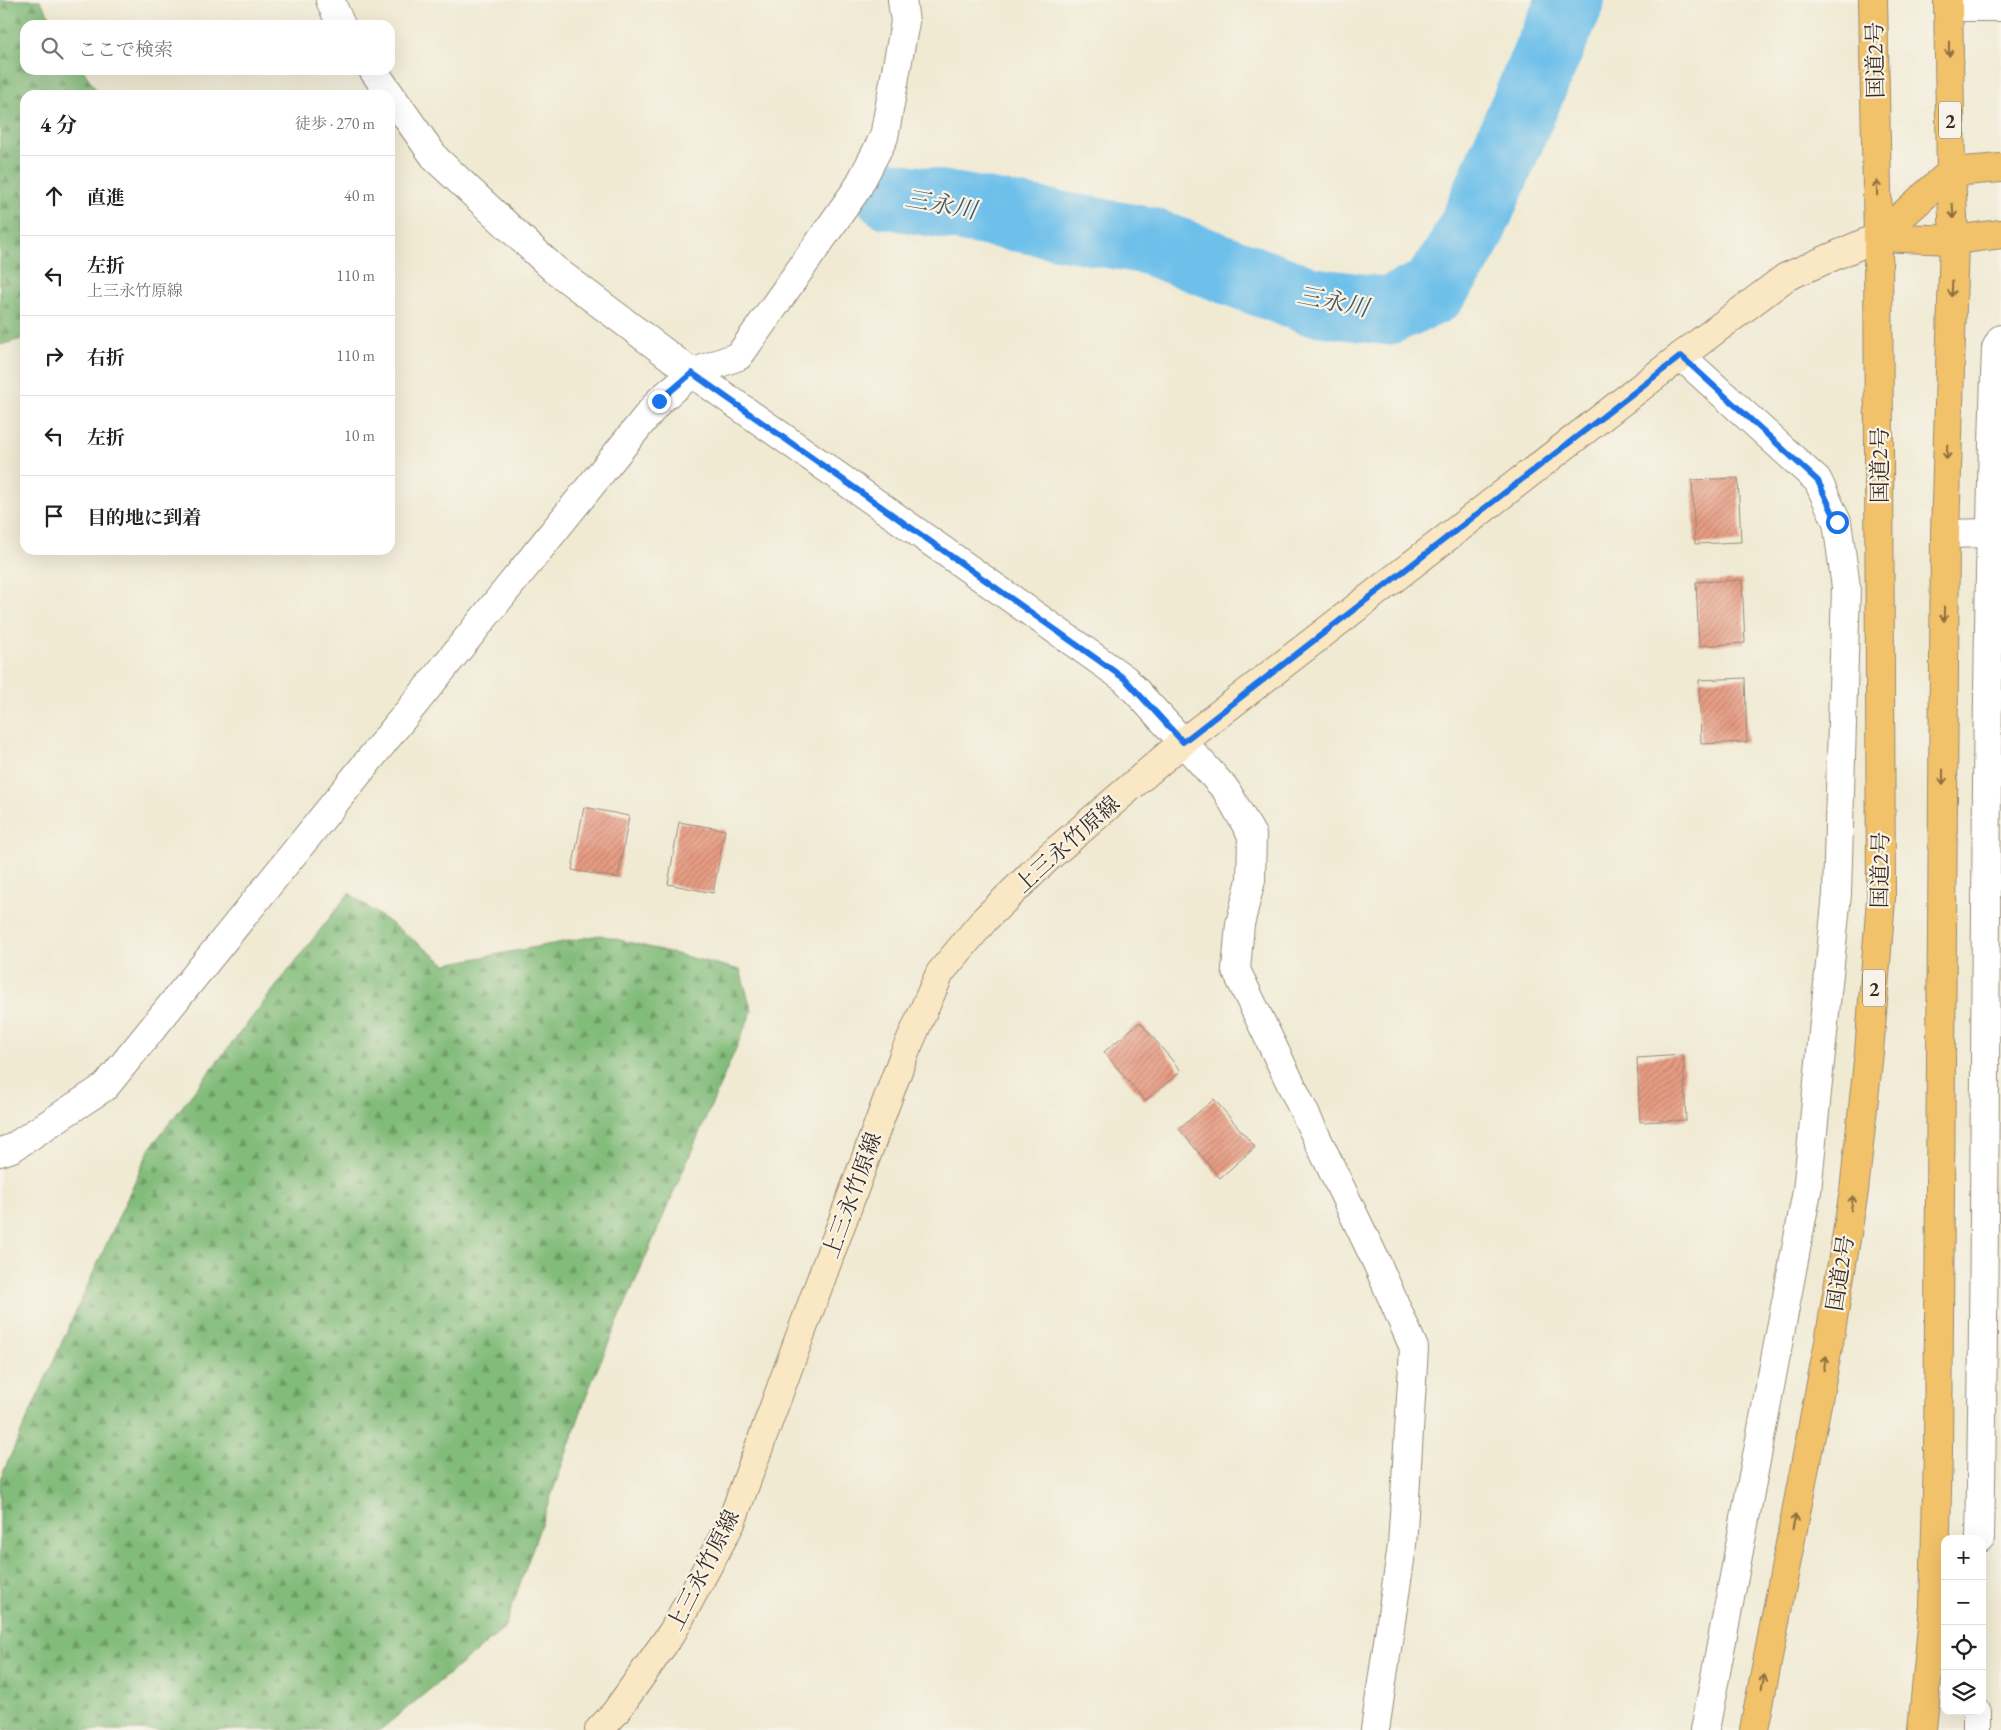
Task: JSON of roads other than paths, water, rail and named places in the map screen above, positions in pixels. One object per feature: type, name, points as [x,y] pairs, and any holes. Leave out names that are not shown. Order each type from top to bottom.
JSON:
[{"type":"highway","name":"国道2号","points":[[1754,1730],[1829,1342],[1854,1191],[1870,1052],[1880,899],[1878,236],[1874,0]]},
{"type":"highway","name":"2","points":[[1922,1730],[1934,1607],[1938,1452],[1945,534],[1954,240],[1948,4]]},
{"type":"highway","points":[[1878,236],[1951,172],[2001,168]]},
{"type":"highway","points":[[1878,236],[1954,240],[2001,234]]},
{"type":"main road","name":"上三永竹原線","points":[[599,1730],[615,1713],[673,1631],[731,1522],[903,1057],[940,974],[986,918],[1050,856],[1183,742],[1681,356],[1786,277],[1878,236]]},
{"type":"street","points":[[330,0],[338,20]]},
{"type":"street","points":[[0,1152],[12,1148],[106,1086],[659,401],[692,373],[739,356],[857,189],[884,137],[905,22],[902,0]]},
{"type":"street","points":[[1948,4],[2001,7]]},
{"type":"street","points":[[377,75],[387,90]]},
{"type":"street","points":[[395,101],[436,159],[554,269],[692,373],[1125,679],[1226,790],[1252,835],[1251,880],[1240,924],[1236,970],[1372,1252],[1414,1348],[1402,1546],[1375,1730]]},
{"type":"street","points":[[1980,1535],[1993,1332],[1990,533],[1996,348],[2001,339]]},
{"type":"street","points":[[1681,356],[1818,481],[1837,522],[1846,587],[1837,894],[1808,1191],[1705,1730]]},
{"type":"street","points":[[1945,534],[1990,533]]},
{"type":"street","points":[[1977,1715],[1977,1730]]},
{"type":"waterway","name":"三永川","points":[[889,195],[1149,241],[1310,301],[1387,311],[1433,291],[1457,256],[1473,226],[1571,0]]}]
